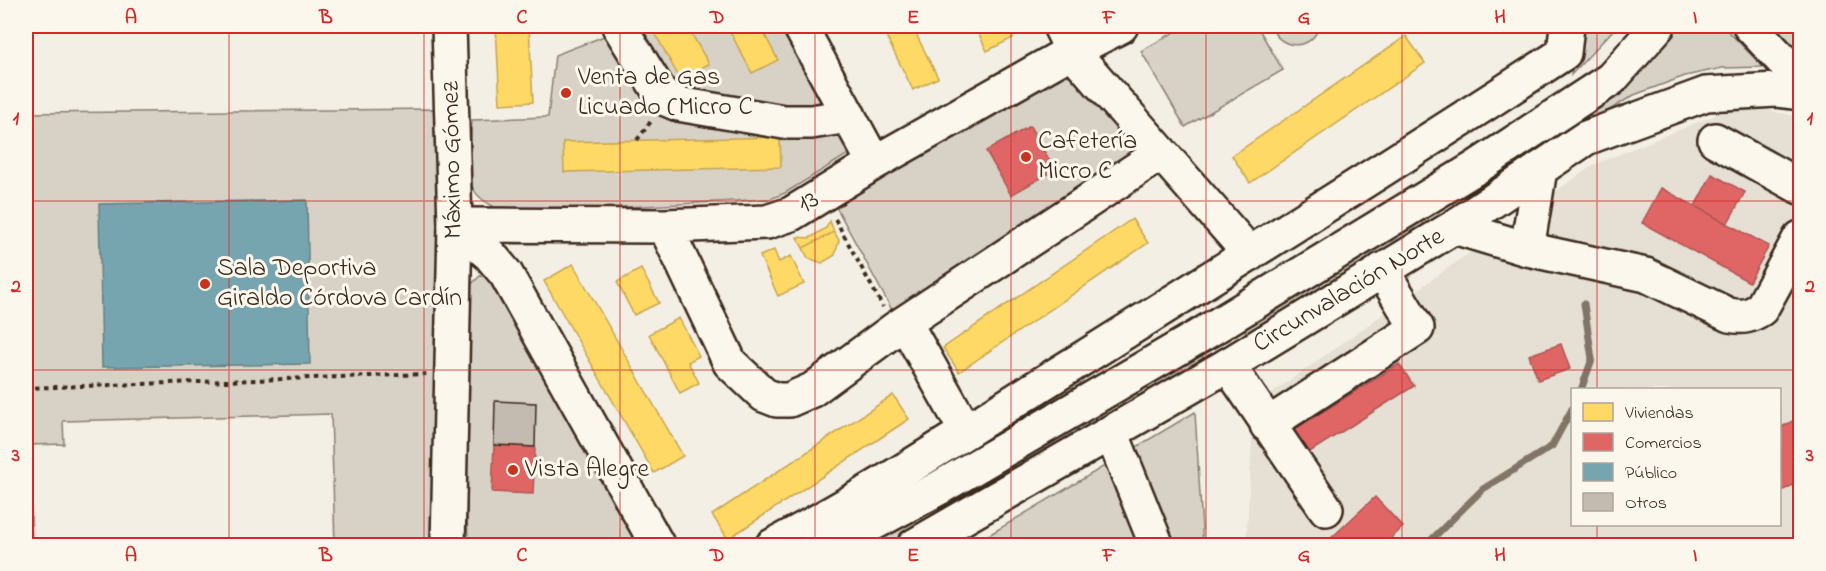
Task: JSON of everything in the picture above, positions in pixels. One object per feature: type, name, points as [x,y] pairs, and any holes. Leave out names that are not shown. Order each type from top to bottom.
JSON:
[{"type":"main road","name":"Máximo Gómez","points":[[448,546],[455,225],[449,26]]},
{"type":"main road","points":[[618,26],[659,91],[666,99],[678,104],[784,122],[811,122],[849,116]]},
{"type":"main road","points":[[800,26],[874,163]]},
{"type":"main road","name":"13","points":[[455,225],[666,226],[767,222],[791,214],[822,195],[1066,38],[1121,26]]},
{"type":"main road","points":[[772,546],[825,518],[1363,184],[1564,53],[1567,26]]},
{"type":"main road","name":"Circunvalación Norte","points":[[831,546],[939,488],[1206,332],[1477,167],[1611,79],[1658,26]]},
{"type":"main road","points":[[1750,26],[1785,63],[1800,75]]},
{"type":"main road","points":[[1066,38],[1161,153],[1250,254]]},
{"type":"main road","name":"Circunvalación Norte","points":[[914,546],[1228,365],[1454,227],[1586,138],[1706,94],[1776,90],[1800,93]]},
{"type":"main road","points":[[1715,140],[1800,187]]},
{"type":"main road","points":[[666,226],[730,363],[764,395],[777,400],[789,400],[812,390],[900,326],[1161,153]]},
{"type":"main road","points":[[1527,249],[1540,169]]},
{"type":"main road","points":[[1432,195],[1454,227],[1527,249],[1646,275],[1729,315],[1740,317],[1750,316],[1761,309],[1800,238]]},
{"type":"main road","points":[[455,225],[490,255],[506,274],[658,546]]},
{"type":"main road","points":[[1267,425],[1417,328],[1382,270]]},
{"type":"main road","points":[[900,326],[966,431]]},
{"type":"main road","points":[[1206,332],[1326,509]]},
{"type":"main road","points":[[1111,432],[1157,546]]},
{"type":"path","points":[[822,195],[900,326]]},
{"type":"path","points":[[26,388],[452,373]]},
{"type":"shaded area","points":[[618,26],[800,26],[863,145],[785,193],[770,199],[608,208],[496,208],[481,198],[474,190],[471,177],[472,120],[548,117],[555,55],[620,30]]},
{"type":"shaded area","points":[[1185,26],[1257,26],[1283,70],[1185,127],[1141,51]]},
{"type":"shaded area","points":[[1271,26],[1319,26],[1310,40],[1295,45],[1281,40]]},
{"type":"shaded area","points":[[1580,26],[1617,26],[1571,75]]},
{"type":"shaded area","points":[[1678,26],[1723,26],[1763,67],[1722,68],[1685,76],[1634,95],[1472,193],[1466,192],[1656,52]]},
{"type":"shaded area","points":[[1773,26],[1800,26],[1800,51],[1778,33]]},
{"type":"shaded area","points":[[1059,74],[1075,77],[1128,138],[1132,150],[1129,156],[893,312],[833,201]]},
{"type":"shaded area","points":[[1740,105],[1800,117],[1800,545],[1246,546],[1254,406],[1593,165]]},
{"type":"shaded area","points":[[437,109],[438,545],[335,545],[331,414],[63,421],[64,444],[29,445],[32,545],[26,545],[26,113]]},
{"type":"shaded area","points":[[1423,217],[1426,222],[1422,226],[1252,335],[1245,331],[1246,325]]},
{"type":"shaded area","points":[[480,276],[494,277],[647,545],[468,545],[462,356],[463,292]]},
{"type":"shaded area","points":[[1200,355],[1204,358],[1205,363],[996,486],[887,545],[861,546],[1088,420]]},
{"type":"shaded area","points":[[1195,412],[1203,545],[972,545]]},
{"type":"building: Viviendas","points":[[496,26],[529,26],[533,102],[500,104]]},
{"type":"building: Viviendas","points":[[651,26],[687,26],[709,64],[680,79]]},
{"type":"building: Viviendas","points":[[727,26],[760,26],[778,60],[752,73]]},
{"type":"building: Viviendas","points":[[881,26],[912,26],[938,78],[913,90]]},
{"type":"building: Viviendas","points":[[975,26],[1007,26],[1013,38],[987,51]]},
{"type":"building: Viviendas","points":[[1406,36],[1425,63],[1250,183],[1232,156]]},
{"type":"building: Viviendas","points":[[780,137],[781,167],[564,172],[563,142]]},
{"type":"building: Viviendas","points":[[1132,219],[1148,243],[959,372],[943,348]]},
{"type":"building: Viviendas","points":[[830,221],[834,232],[803,248],[797,237],[810,238],[826,228]]},
{"type":"building: Viviendas","points":[[834,232],[839,240],[835,255],[822,263],[808,258],[803,248]]},
{"type":"building: Viviendas","points":[[774,250],[779,262],[791,256],[804,284],[778,296],[760,256]]},
{"type":"building: Viviendas","points":[[573,264],[683,456],[654,473],[544,281]]},
{"type":"building: Viviendas","points":[[641,269],[659,303],[634,315],[617,282]]},
{"type":"building: Viviendas","points":[[679,318],[699,356],[688,362],[699,383],[680,393],[649,334]]},
{"type":"building: Viviendas","points":[[893,395],[909,419],[728,539],[712,515]]},
{"type":"building: Comercios","points":[[1030,126],[1055,170],[1011,195],[986,151]]},
{"type":"building: Comercios","points":[[1712,174],[1745,192],[1727,224],[1695,206]]},
{"type":"building: Comercios","points":[[1661,188],[1769,246],[1749,282],[1642,223]]},
{"type":"building: Comercios","points":[[1561,344],[1570,369],[1538,380],[1529,355]]},
{"type":"building: Comercios","points":[[1399,364],[1414,386],[1305,455],[1290,432]]},
{"type":"building: Comercios","points":[[1796,419],[1800,427],[1800,481],[1781,491],[1781,427]]},
{"type":"building: Comercios","name":"Vista Alegre","points":[[494,445],[535,447],[533,494],[492,492]]},
{"type":"building: Comercios","points":[[1375,497],[1403,527],[1383,546],[1334,546],[1329,540]]},
{"type":"building: Público","name":"Sala Deportiva Giraldo Córdova Cardín","points":[[307,200],[310,364],[102,367],[99,204]]},
{"type":"building: Otros","points":[[495,401],[536,403],[535,447],[494,445]]},
{"type":"waterway","points":[[1582,388],[1592,359],[1584,304]]},
{"type":"waterway","points":[[1425,546],[1483,489],[1552,446],[1571,411]]},
{"type":"place","name":"Venta de Gas Licuado (Micro C","points":[[566,93]]},
{"type":"place","name":"Cafetería Micro C","points":[[1026,157]]},
{"type":"place","name":"Sala Deportiva Giraldo Córdova Cardín","points":[[205,284]]},
{"type":"place","name":"Vista Alegre","points":[[513,470]]}]
